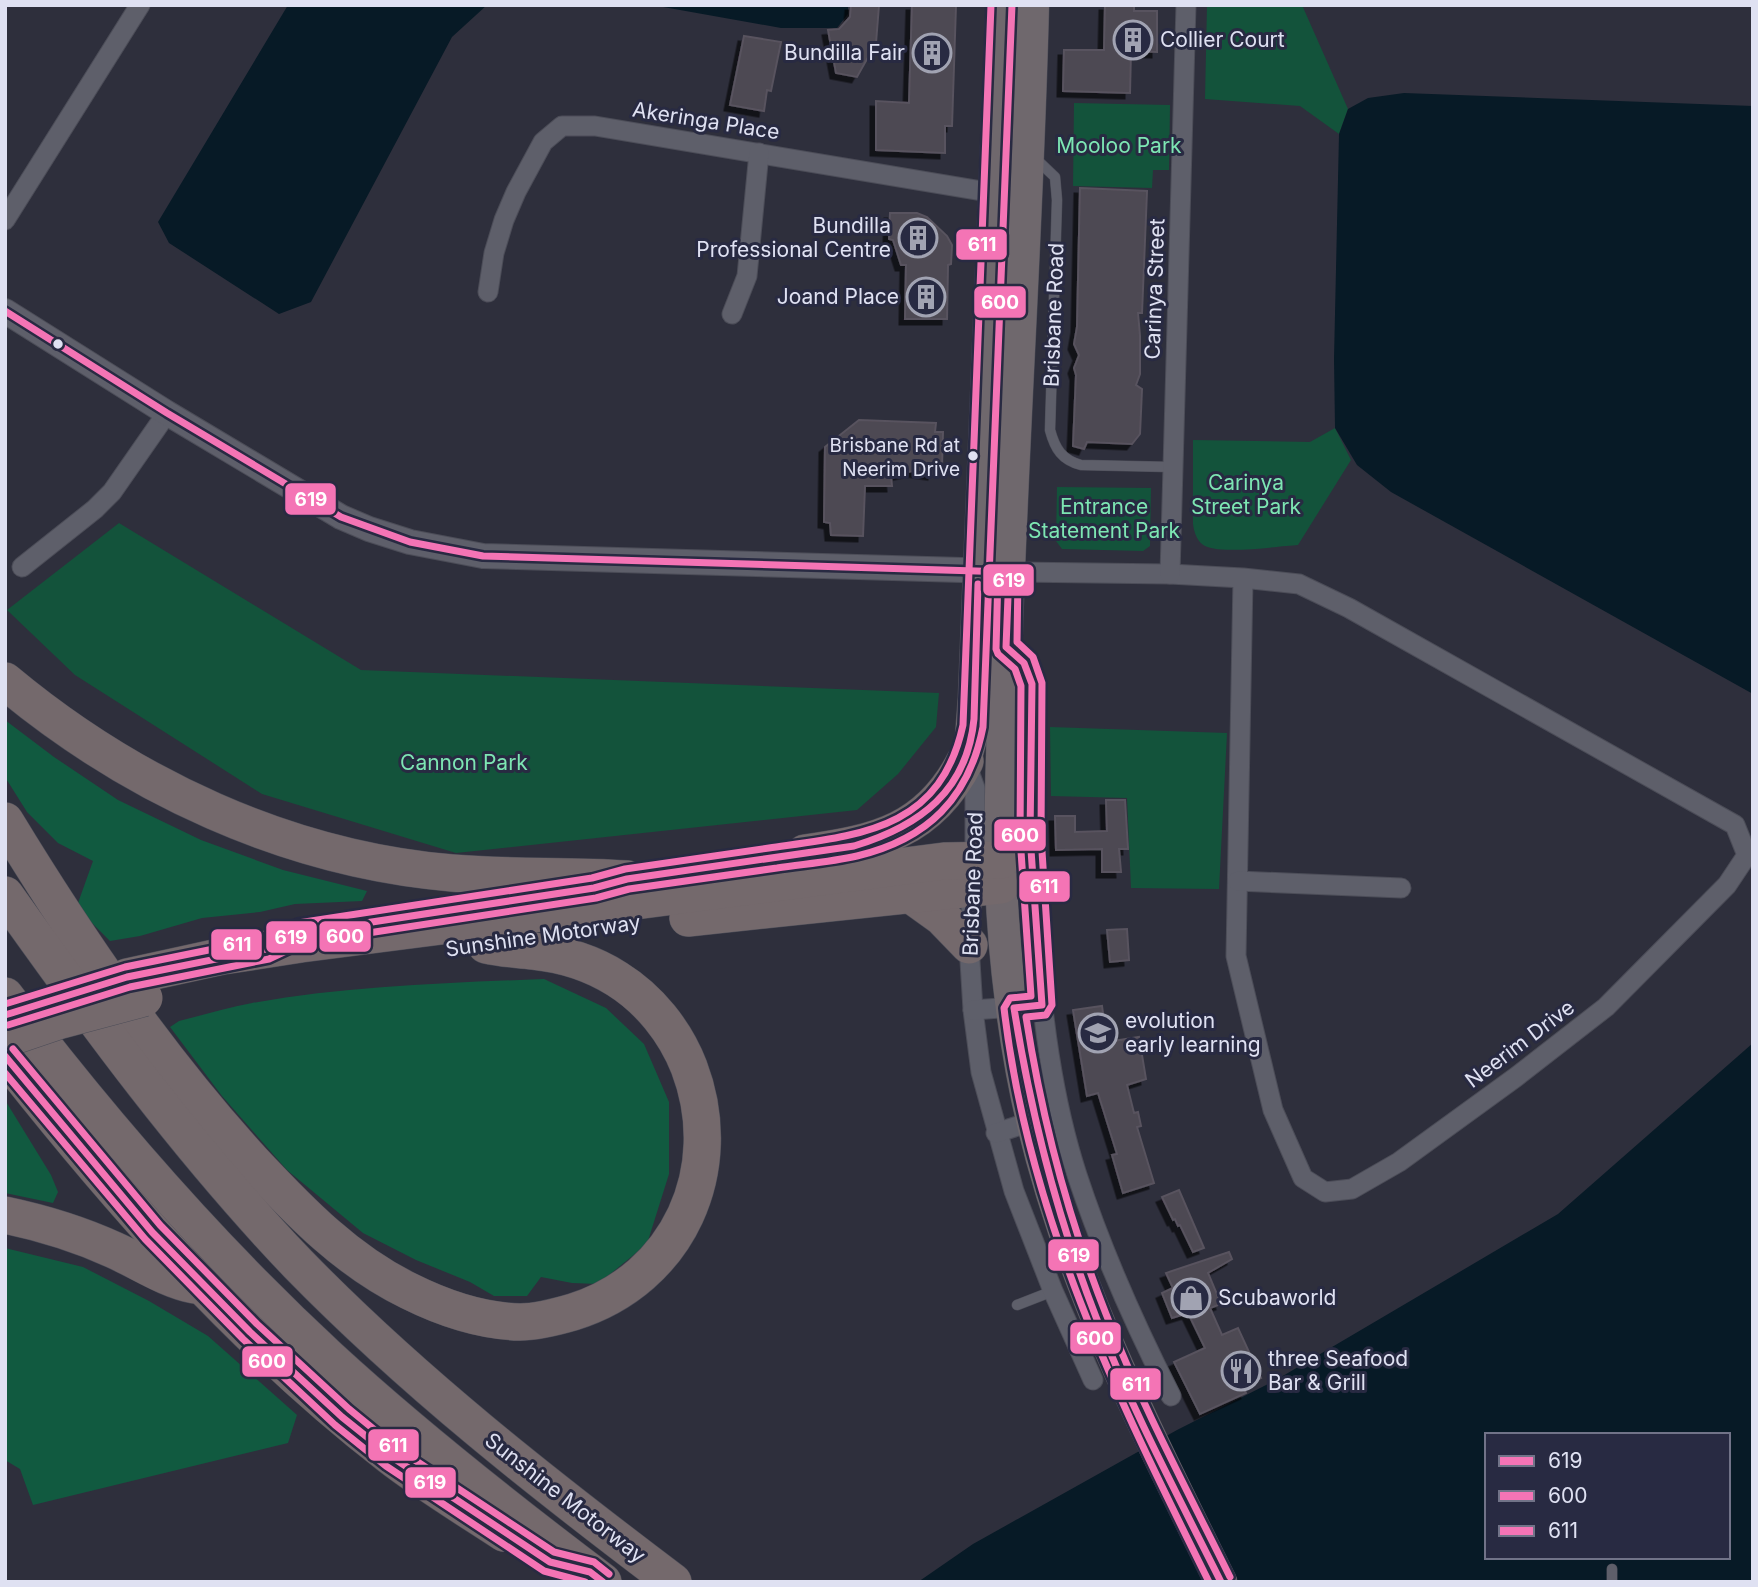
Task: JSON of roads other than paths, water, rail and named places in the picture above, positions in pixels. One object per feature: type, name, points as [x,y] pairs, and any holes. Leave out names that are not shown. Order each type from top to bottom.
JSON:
[{"type":"highway","points":[[5,681],[74,734],[124,766],[189,800],[266,832],[362,860],[449,873],[627,879]]},
{"type":"highway","points":[[266,949],[300,933],[871,842],[908,824],[935,804],[947,792],[965,761]]},
{"type":"highway","points":[[5,821],[51,897],[148,1034],[215,1119],[316,1227],[372,1270],[409,1291],[454,1311],[490,1319],[522,1322],[553,1318],[588,1307],[633,1282],[673,1238],[696,1192],[704,1135],[701,1108],[685,1056],[659,1015],[638,994],[617,979],[560,955],[506,950],[486,945]]},
{"type":"highway","name":"Sunshine Motorway","points":[[5,1039],[70,1018],[135,987],[223,956],[944,861],[987,873]]},
{"type":"highway","name":"Sunshine Motorway","points":[[5,1015],[135,987],[486,945],[524,935],[910,894],[987,873]]},
{"type":"highway","points":[[910,894],[942,917],[969,945]]},
{"type":"highway","name":"Sunshine Motorway","points":[[5,895],[119,1054],[178,1128],[298,1264],[440,1399],[522,1467],[673,1582]]},
{"type":"highway","name":"Sunshine Motorway","points":[[5,996],[116,1136],[261,1292],[329,1357],[428,1444],[505,1508],[596,1577]]},
{"type":"highway","points":[[5,1056],[101,1174],[205,1288],[293,1374],[392,1457],[550,1562],[596,1577]]},
{"type":"highway","points":[[5,1215],[89,1239],[176,1281],[205,1288]]},
{"type":"main road","name":"Brisbane Road","points":[[1002,5],[994,193],[994,571],[1006,647],[987,873],[1028,1007],[1033,1121],[1056,1205],[1088,1298],[1140,1419],[1221,1582]]},
{"type":"main road","name":"Brisbane Road","points":[[965,761],[973,726],[994,571],[1027,194],[1033,5]]},
{"type":"street","points":[[5,220],[140,5]]},
{"type":"street","name":"Carinya Street","points":[[1170,574],[1186,5]]},
{"type":"street","name":"Akeringa Place","points":[[488,292],[494,253],[516,191],[543,142],[562,127],[595,126],[994,193],[1027,194]]},
{"type":"street","points":[[733,314],[747,276],[759,153]]},
{"type":"street","points":[[5,311],[167,413],[341,517],[390,535],[483,556],[994,571]]},
{"type":"street","points":[[22,567],[104,500],[167,413]]},
{"type":"street","name":"Neerim Drive","points":[[994,571],[1170,574],[1243,578],[1299,584],[1361,614],[1735,825],[1747,855],[1727,885],[1606,1007],[1399,1162],[1352,1189],[1325,1192],[1303,1178],[1273,1110],[1236,956],[1243,578]]},
{"type":"street","name":"Brisbane Road","points":[[1006,647],[1024,663],[1032,684],[1028,1007],[1056,1087],[1077,1174],[1115,1275],[1145,1345],[1171,1396]]},
{"type":"street","name":"Brisbane Road","points":[[965,761],[975,788],[987,873],[969,945],[972,1010],[981,1072],[996,1133],[1018,1203],[1053,1291],[1093,1380]]},
{"type":"street","points":[[1238,881],[1401,888]]},
{"type":"street","points":[[972,1010],[1028,1007]]},
{"type":"street","points":[[996,1133],[1033,1121]]},
{"type":"lane","name":"Brisbane Road","points":[[1029,153],[1055,177],[1058,200],[1049,430],[1053,443],[1069,462],[1081,466],[1172,467]]},
{"type":"lane","points":[[1017,1305],[1053,1291]]},
{"type":"lane","points":[[1612,1569],[1612,1582]]},
{"type":"water","points":[[288,5],[487,5],[452,37],[311,302],[279,314],[169,243],[158,222]]},
{"type":"water","points":[[652,5],[848,5],[848,14],[837,28],[781,28]]},
{"type":"water","points":[[1404,93],[1753,106],[1753,694],[1391,492],[1357,465],[1335,428],[1339,134],[1348,109],[1368,98]]},
{"type":"water","points":[[1753,1043],[1753,1582],[918,1582],[973,1544],[1177,1430],[1276,1380],[1558,1214]]},
{"type":"place","name":"Collier Court","points":[[1133,40]]},
{"type":"place","name":"Bundilla Fair","points":[[932,53]]},
{"type":"place","name":"Bundilla Professional Centre","points":[[918,238]]},
{"type":"place","name":"Joand Place","points":[[926,297]]},
{"type":"place","name":"Brisbane Rd at Neerim Drive","points":[[973,456]]},
{"type":"place","name":"evolution early learning","points":[[1098,1033]]},
{"type":"place","name":"Scubaworld","points":[[1191,1298]]},
{"type":"place","name":"three Seafood Bar & Grill","points":[[1241,1371]]},
{"type":"park label","name":"Mooloo Park","points":[[1119,146]]},
{"type":"park label","name":"Carinya Street Park","points":[[1246,495]]},
{"type":"park label","name":"Entrance Statement Park","points":[[1104,519]]},
{"type":"park label","name":"Cannon Park","points":[[464,763]]}]
